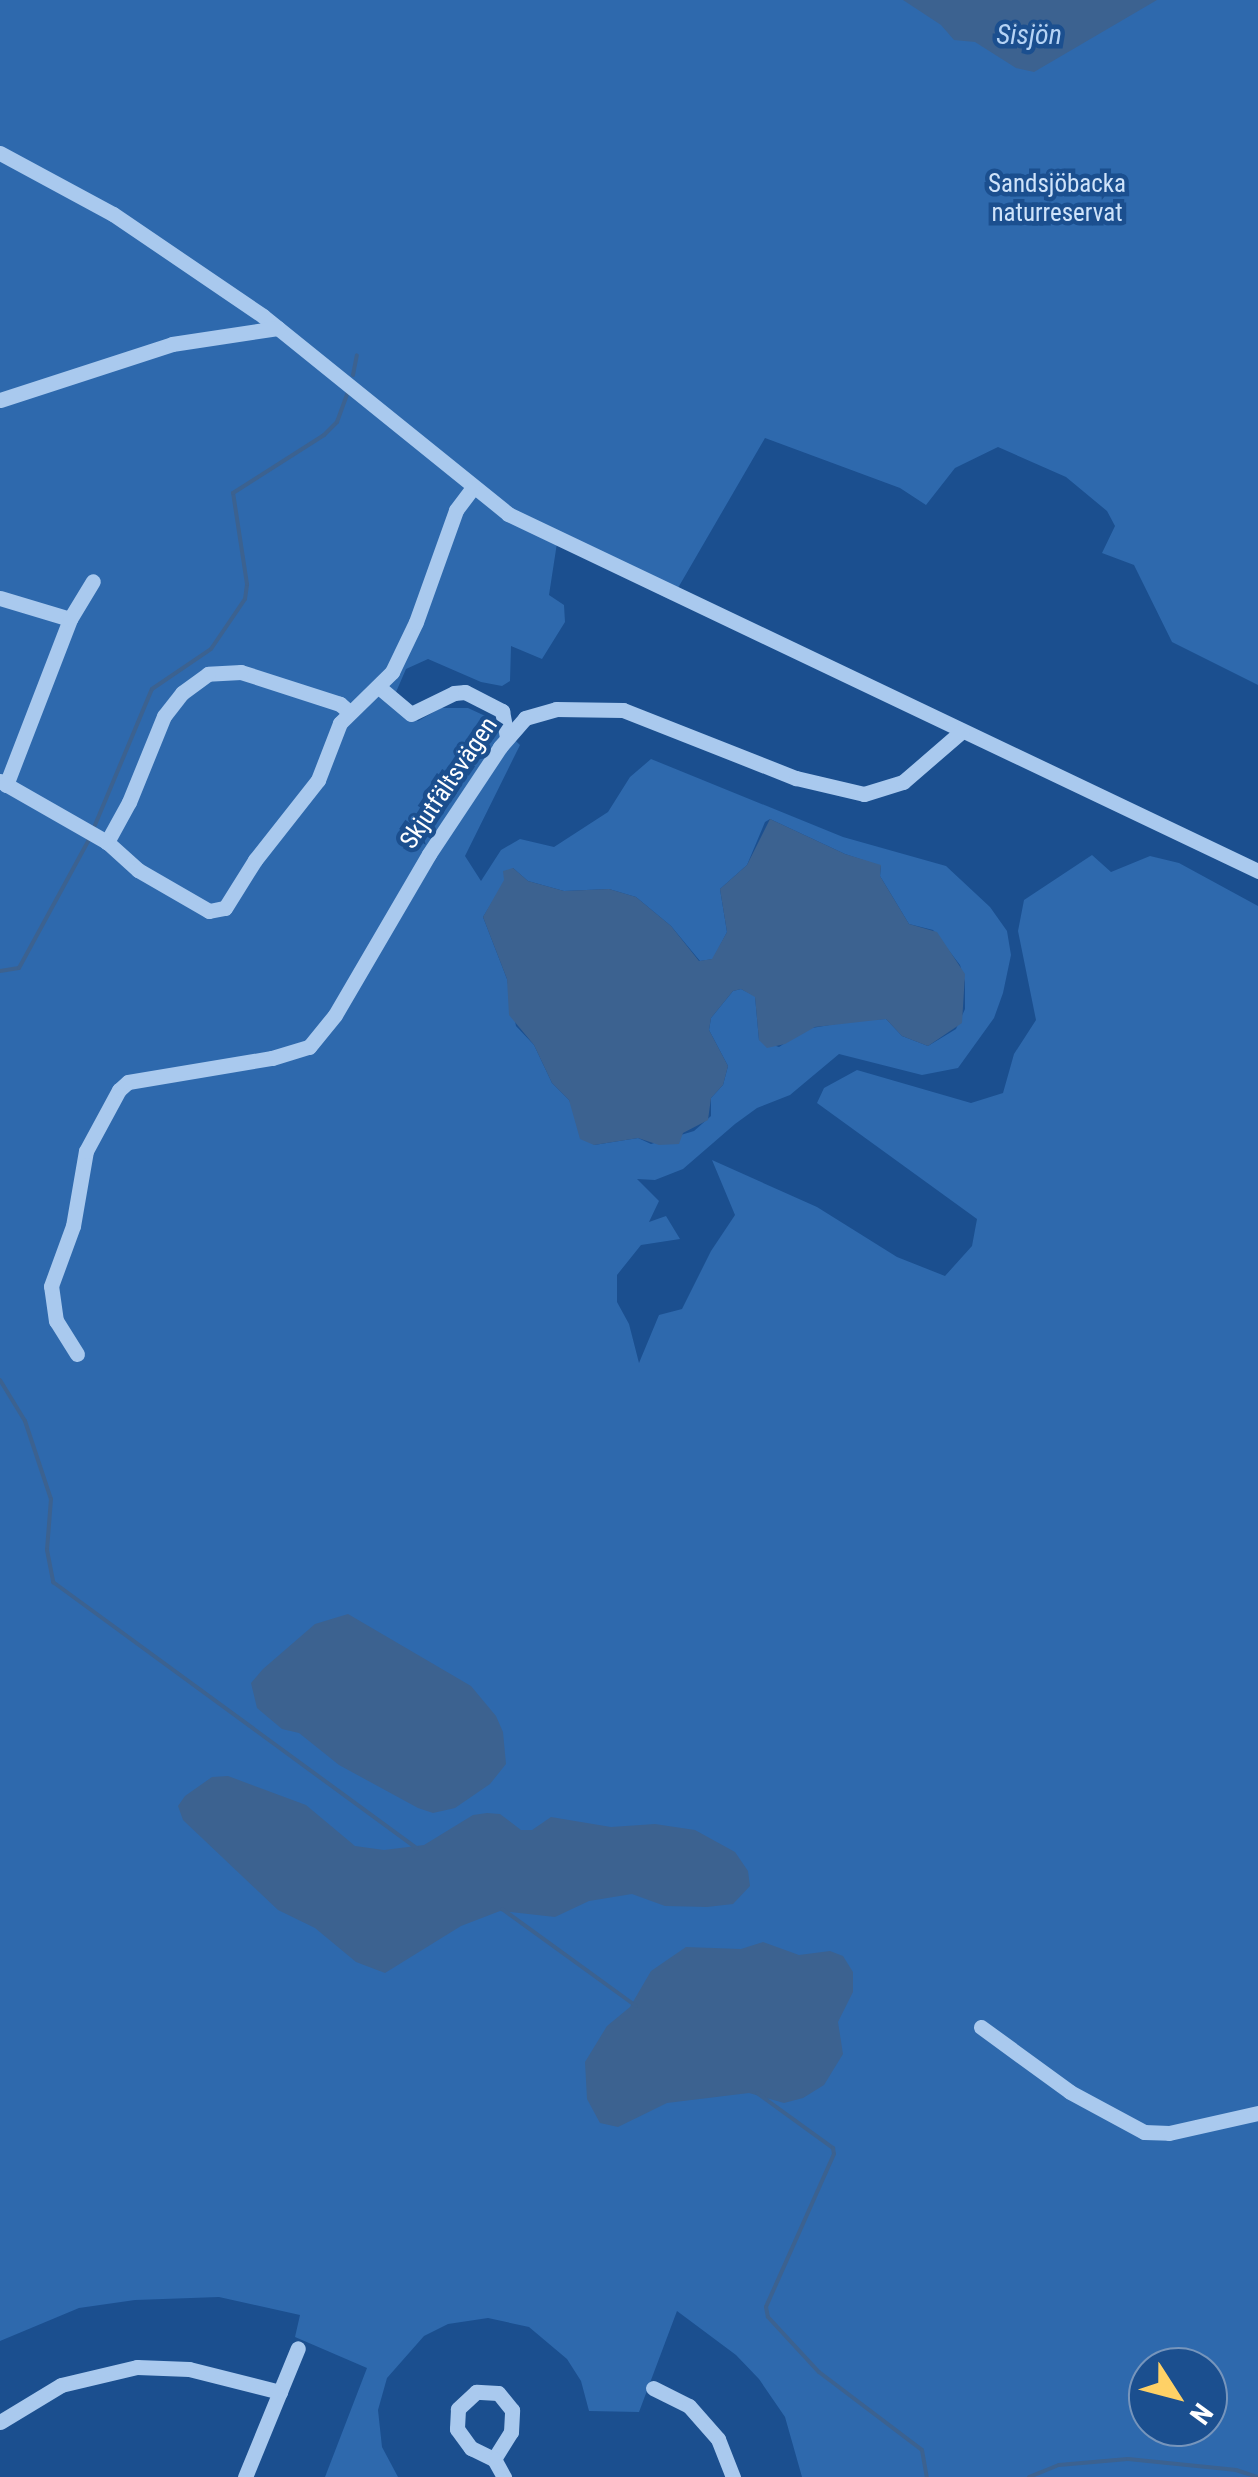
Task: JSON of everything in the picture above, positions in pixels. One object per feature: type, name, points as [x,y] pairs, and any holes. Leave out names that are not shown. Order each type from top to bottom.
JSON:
[{"type":"street","points":[[0,152],[113,214],[278,328],[387,411],[472,489],[526,523],[1258,871]]},
{"type":"street","points":[[0,400],[145,351],[278,328]]},
{"type":"street","points":[[93,581],[70,619],[3,783],[107,842],[138,870],[209,910],[225,908],[255,860],[318,780],[348,712],[380,688],[416,622],[456,510],[472,489]]},
{"type":"street","points":[[0,598],[70,619]]},
{"type":"street","points":[[107,842],[129,802],[164,716],[182,693],[208,674],[241,672],[340,704],[348,712]]},
{"type":"street","points":[[380,688],[411,714],[454,692],[465,692],[502,711],[508,737]]},
{"type":"street","name":"Skjutfältsvägen","points":[[77,1354],[56,1321],[50,1286],[73,1226],[86,1152],[119,1090],[128,1082],[272,1058],[309,1047],[326,1029],[428,854],[525,718],[545,710],[624,710],[796,778],[864,794],[903,782],[962,731]]},
{"type":"street","points":[[981,2027],[1070,2092],[1144,2132],[1169,2133],[1258,2113]]},
{"type":"street","points":[[244,2477],[298,2348]]},
{"type":"street","points":[[0,2422],[60,2385],[137,2367],[189,2368],[280,2392]]},
{"type":"street","points":[[653,2388],[689,2406],[718,2440],[733,2477]]},
{"type":"street","points":[[494,2459],[511,2432],[512,2410],[498,2394],[476,2392],[458,2409],[457,2429],[471,2448],[494,2459],[504,2477]]},
{"type":"green space","name":"Sandsjöbacka naturreservat","points":[[0,0],[1258,0],[1258,685],[1172,642],[1134,565],[1102,553],[1115,526],[1107,511],[1066,477],[998,447],[955,468],[926,505],[900,488],[765,438],[671,600],[557,543],[549,595],[564,605],[565,622],[542,659],[511,646],[510,681],[502,686],[481,682],[428,659],[406,669],[393,699],[418,721],[441,708],[468,708],[494,720],[520,745],[465,856],[481,881],[501,850],[520,839],[554,847],[608,812],[630,777],[651,759],[843,837],[946,866],[990,907],[1007,931],[1011,955],[1003,993],[994,1018],[958,1068],[922,1075],[839,1054],[790,1095],[757,1108],[735,1124],[683,1169],[655,1180],[637,1179],[659,1201],[649,1222],[666,1216],[680,1239],[641,1245],[617,1275],[617,1302],[629,1324],[639,1363],[659,1315],[682,1309],[711,1251],[735,1215],[712,1160],[817,1207],[897,1257],[945,1276],[972,1246],[977,1219],[817,1103],[824,1088],[857,1070],[971,1103],[1003,1093],[1014,1054],[1036,1020],[1018,931],[1024,900],[1092,855],[1111,872],[1150,856],[1179,863],[1258,906],[1258,2477],[802,2477],[785,2417],[759,2379],[736,2355],[677,2311],[639,2412],[589,2411],[581,2381],[567,2359],[529,2327],[488,2318],[448,2324],[424,2336],[387,2378],[378,2410],[382,2447],[398,2477],[325,2477],[367,2368],[295,2337],[300,2315],[219,2297],[135,2300],[79,2308],[0,2341]],"holes":[[[770,819],[881,866],[880,876],[909,924],[933,930],[960,965],[965,982],[965,1009],[956,1029],[928,1046],[902,1036],[886,1019],[859,1020],[806,1029],[779,1047],[759,1040],[755,996],[741,989],[733,991],[711,1018],[709,1030],[728,1066],[723,1085],[711,1098],[711,1116],[694,1131],[651,1144],[638,1138],[594,1145],[569,1100],[552,1083],[534,1045],[516,1026],[507,979],[483,917],[513,868],[528,881],[564,891],[609,889],[636,897],[671,926],[700,961],[713,959],[727,932],[720,889],[747,865],[765,822]]]},
{"type":"water","name":"Sisjön","points":[[903,0],[1157,0],[1034,72],[1016,68],[975,42],[954,40],[941,25]]},
{"type":"water","points":[[770,819],[845,854],[881,865],[880,876],[909,924],[937,932],[965,974],[962,1023],[928,1046],[902,1036],[886,1019],[815,1027],[785,1044],[767,1048],[759,1040],[755,997],[741,989],[733,991],[711,1018],[709,1030],[728,1066],[723,1085],[711,1098],[708,1120],[683,1133],[679,1144],[659,1145],[638,1138],[594,1145],[580,1139],[569,1100],[552,1083],[534,1045],[509,1015],[507,979],[483,917],[504,880],[503,871],[513,868],[528,881],[564,891],[609,889],[636,897],[671,926],[699,961],[712,959],[727,932],[720,889],[747,865]]},
{"type":"water","points":[[348,1614],[471,1686],[496,1716],[503,1732],[506,1764],[490,1784],[455,1808],[433,1813],[418,1808],[339,1765],[299,1733],[282,1729],[257,1708],[251,1683],[263,1669],[315,1624]]},
{"type":"water","points":[[228,1776],[306,1805],[355,1846],[384,1850],[424,1845],[473,1815],[487,1813],[500,1814],[521,1830],[532,1830],[551,1817],[611,1827],[655,1824],[695,1830],[735,1852],[748,1871],[750,1886],[733,1904],[707,1907],[665,1906],[632,1894],[589,1901],[555,1917],[500,1911],[461,1926],[385,1973],[356,1962],[315,1928],[278,1910],[183,1820],[178,1806],[185,1796],[212,1777]]},
{"type":"water","points":[[763,1942],[799,1955],[830,1951],[843,1956],[853,1972],[853,1992],[838,2022],[843,2054],[824,2085],[803,2098],[784,2103],[749,2093],[667,2103],[618,2127],[600,2123],[587,2099],[585,2062],[607,2026],[630,2007],[651,1971],[686,1947],[741,1949]]},
{"type":"waterway","points":[[353,375],[357,355]]},
{"type":"waterway","points":[[95,825],[152,689],[211,649],[245,599],[247,584],[233,493],[324,435],[337,422],[349,389]]},
{"type":"waterway","points":[[0,971],[19,968],[90,838]]},
{"type":"waterway","points":[[0,1380],[25,1421],[51,1499],[47,1550],[53,1582],[417,1848]]},
{"type":"waterway","points":[[502,1909],[636,2006]]},
{"type":"waterway","points":[[757,2093],[833,2148],[834,2154],[766,2307],[768,2317],[819,2372],[922,2450],[927,2477]]},
{"type":"waterway","points":[[1029,2477],[1059,2465],[1128,2459],[1236,2470],[1257,2477]]}]
